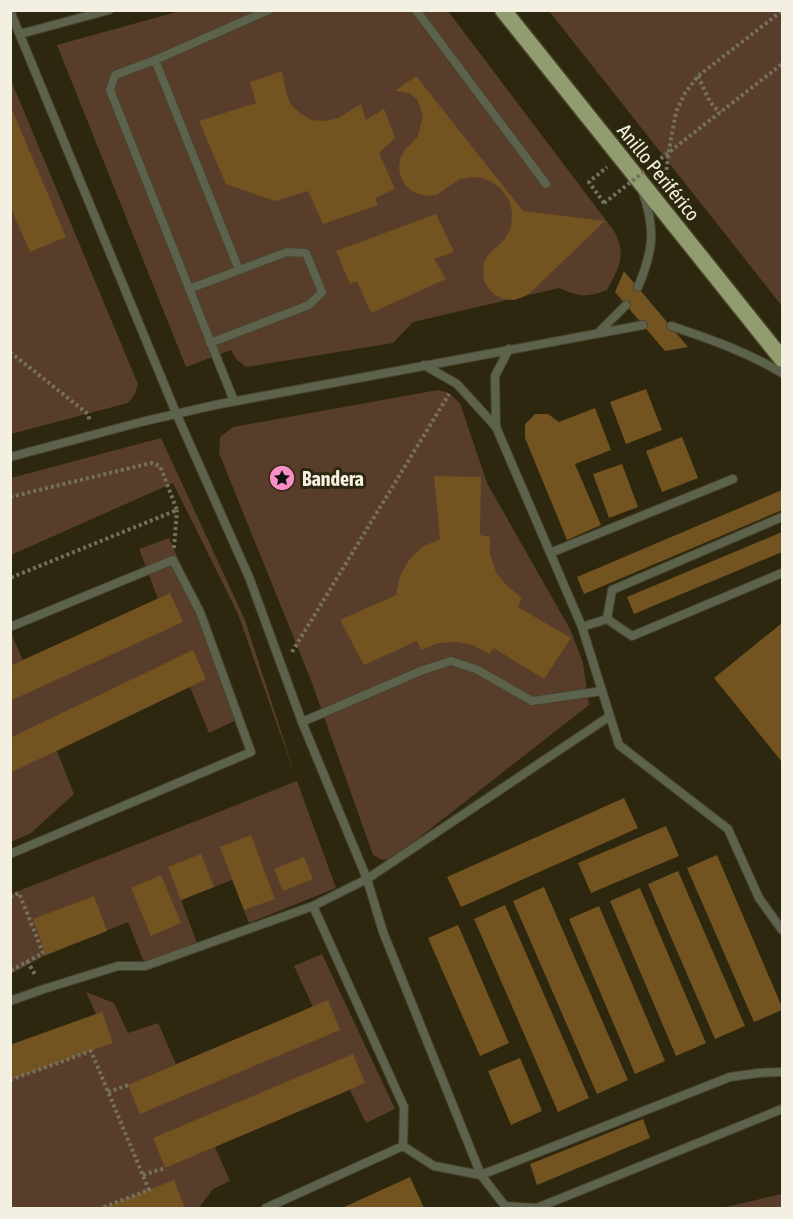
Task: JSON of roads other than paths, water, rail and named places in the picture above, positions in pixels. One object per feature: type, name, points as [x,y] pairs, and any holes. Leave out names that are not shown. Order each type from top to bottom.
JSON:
[{"type":"main road","name":"Anillo Periférico","points":[[503,10],[783,359]]},
{"type":"lane","points":[[20,34],[109,10]]},
{"type":"lane","points":[[234,401],[110,90],[115,75],[269,10]]},
{"type":"lane","points":[[416,10],[546,183]]},
{"type":"lane","points":[[10,11],[176,413],[249,576],[302,722],[367,879],[383,932],[481,1175],[505,1206],[537,1208],[783,1109]]},
{"type":"lane","points":[[155,60],[239,270]]},
{"type":"lane","points":[[638,287],[648,263],[652,238],[649,210],[639,181]]},
{"type":"lane","points":[[189,289],[287,252],[306,253],[322,292],[309,305],[210,343]]},
{"type":"lane","points":[[600,332],[626,305]]},
{"type":"lane","points":[[10,457],[176,413],[643,325]]},
{"type":"lane","points":[[671,326],[719,342],[783,373]]},
{"type":"lane","points":[[496,427],[495,375],[509,349]]},
{"type":"lane","points":[[424,365],[457,384],[496,427],[582,627],[619,745],[728,829],[759,898],[783,930]]},
{"type":"lane","points":[[550,554],[733,479]]},
{"type":"lane","points":[[607,619],[612,590],[783,517]]},
{"type":"lane","points":[[10,627],[173,560],[200,612],[251,752],[10,854]]},
{"type":"lane","points":[[607,619],[632,636],[783,573]]},
{"type":"lane","points":[[582,627],[607,619]]},
{"type":"lane","points":[[302,722],[423,670],[451,661],[476,669],[532,701],[602,691]]},
{"type":"lane","points":[[10,1001],[118,966],[145,966],[313,906],[367,879],[610,716]]},
{"type":"lane","points":[[313,906],[404,1107],[403,1146]]},
{"type":"lane","points":[[403,1146],[434,1166],[481,1175],[730,1077],[783,1072]]},
{"type":"lane","points":[[266,1209],[403,1146]]},
{"type":"place","name":"Bandera","points":[[282,478]]}]
